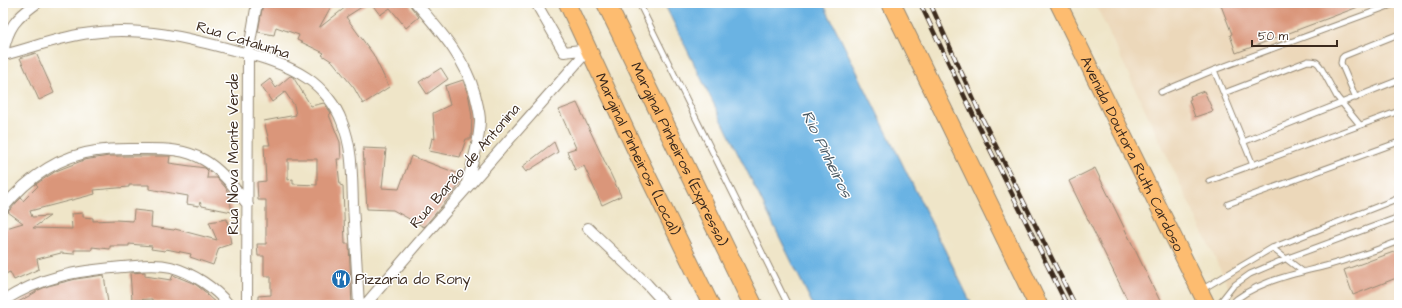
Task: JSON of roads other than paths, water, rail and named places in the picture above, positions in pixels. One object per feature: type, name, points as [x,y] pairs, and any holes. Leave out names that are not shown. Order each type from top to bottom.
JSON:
[{"type":"highway","name":"Marginal Pinheiros (Local)","points":[[567,3],[639,158],[711,305]]},
{"type":"highway","name":"Marginal Pinheiros (Expressa)","points":[[606,3],[753,305]]},
{"type":"highway","points":[[892,3],[1038,305]]},
{"type":"highway","name":"Avenida Doutora Ruth Cardoso","points":[[1058,3],[1203,298]]},
{"type":"highway","points":[[728,252],[745,305]]},
{"type":"street","points":[[3,54],[10,30],[21,15],[37,3]]},
{"type":"street","name":"Rua Nova Monte Verde","points":[[247,305],[248,54],[257,3]]},
{"type":"street","points":[[416,3],[446,38],[461,59],[472,84],[477,102],[480,120],[478,137],[475,155],[465,190]]},
{"type":"street","points":[[536,3],[564,52],[589,49]]},
{"type":"street","name":"Rua Catalunha","points":[[3,54],[33,48],[58,39],[90,33],[119,31],[152,32],[202,41],[276,62],[308,79],[323,91],[335,107],[347,134],[351,161],[359,305]]},
{"type":"street","name":"Rua Barão de Antonina","points":[[365,305],[589,49]]},
{"type":"street","points":[[3,208],[30,180],[51,166],[80,154],[108,150],[169,149],[192,154],[220,171],[248,206]]},
{"type":"street","points":[[588,228],[647,284],[666,305]]},
{"type":"street","points":[[3,301],[31,285],[63,274],[102,269],[158,266],[178,269],[201,280],[229,305]]},
{"type":"lane","points":[[639,3],[788,305]]},
{"type":"lane","points":[[1161,92],[1214,70],[1397,3]]},
{"type":"lane","points":[[1356,98],[1342,63],[1342,58],[1399,34]]},
{"type":"lane","points":[[1224,93],[1308,61],[1313,61],[1317,62],[1320,66],[1341,104],[1360,125]]},
{"type":"lane","points":[[1214,70],[1253,165]]},
{"type":"lane","points":[[1243,142],[1399,80]]},
{"type":"lane","points":[[1209,181],[1399,111]]},
{"type":"lane","points":[[1228,204],[1399,142]]},
{"type":"lane","points":[[1203,298],[1272,248],[1399,198]]},
{"type":"lane","points":[[1218,305],[1229,289],[1250,274],[1285,259],[1399,217]]},
{"type":"lane","points":[[1230,305],[1254,288],[1302,271],[1341,261],[1399,242]]},
{"type":"lane","points":[[1272,248],[1302,271]]},
{"type":"water","name":"Rio Pinheiros","points":[[664,3],[823,3],[972,305],[813,305]]},
{"type":"railway","points":[[920,3],[979,127],[1067,305]]},
{"type":"railway","points":[[930,3],[982,118],[1075,305]]},
{"type":"place","name":"Pizzaria do Rony","points":[[341,279]]}]
